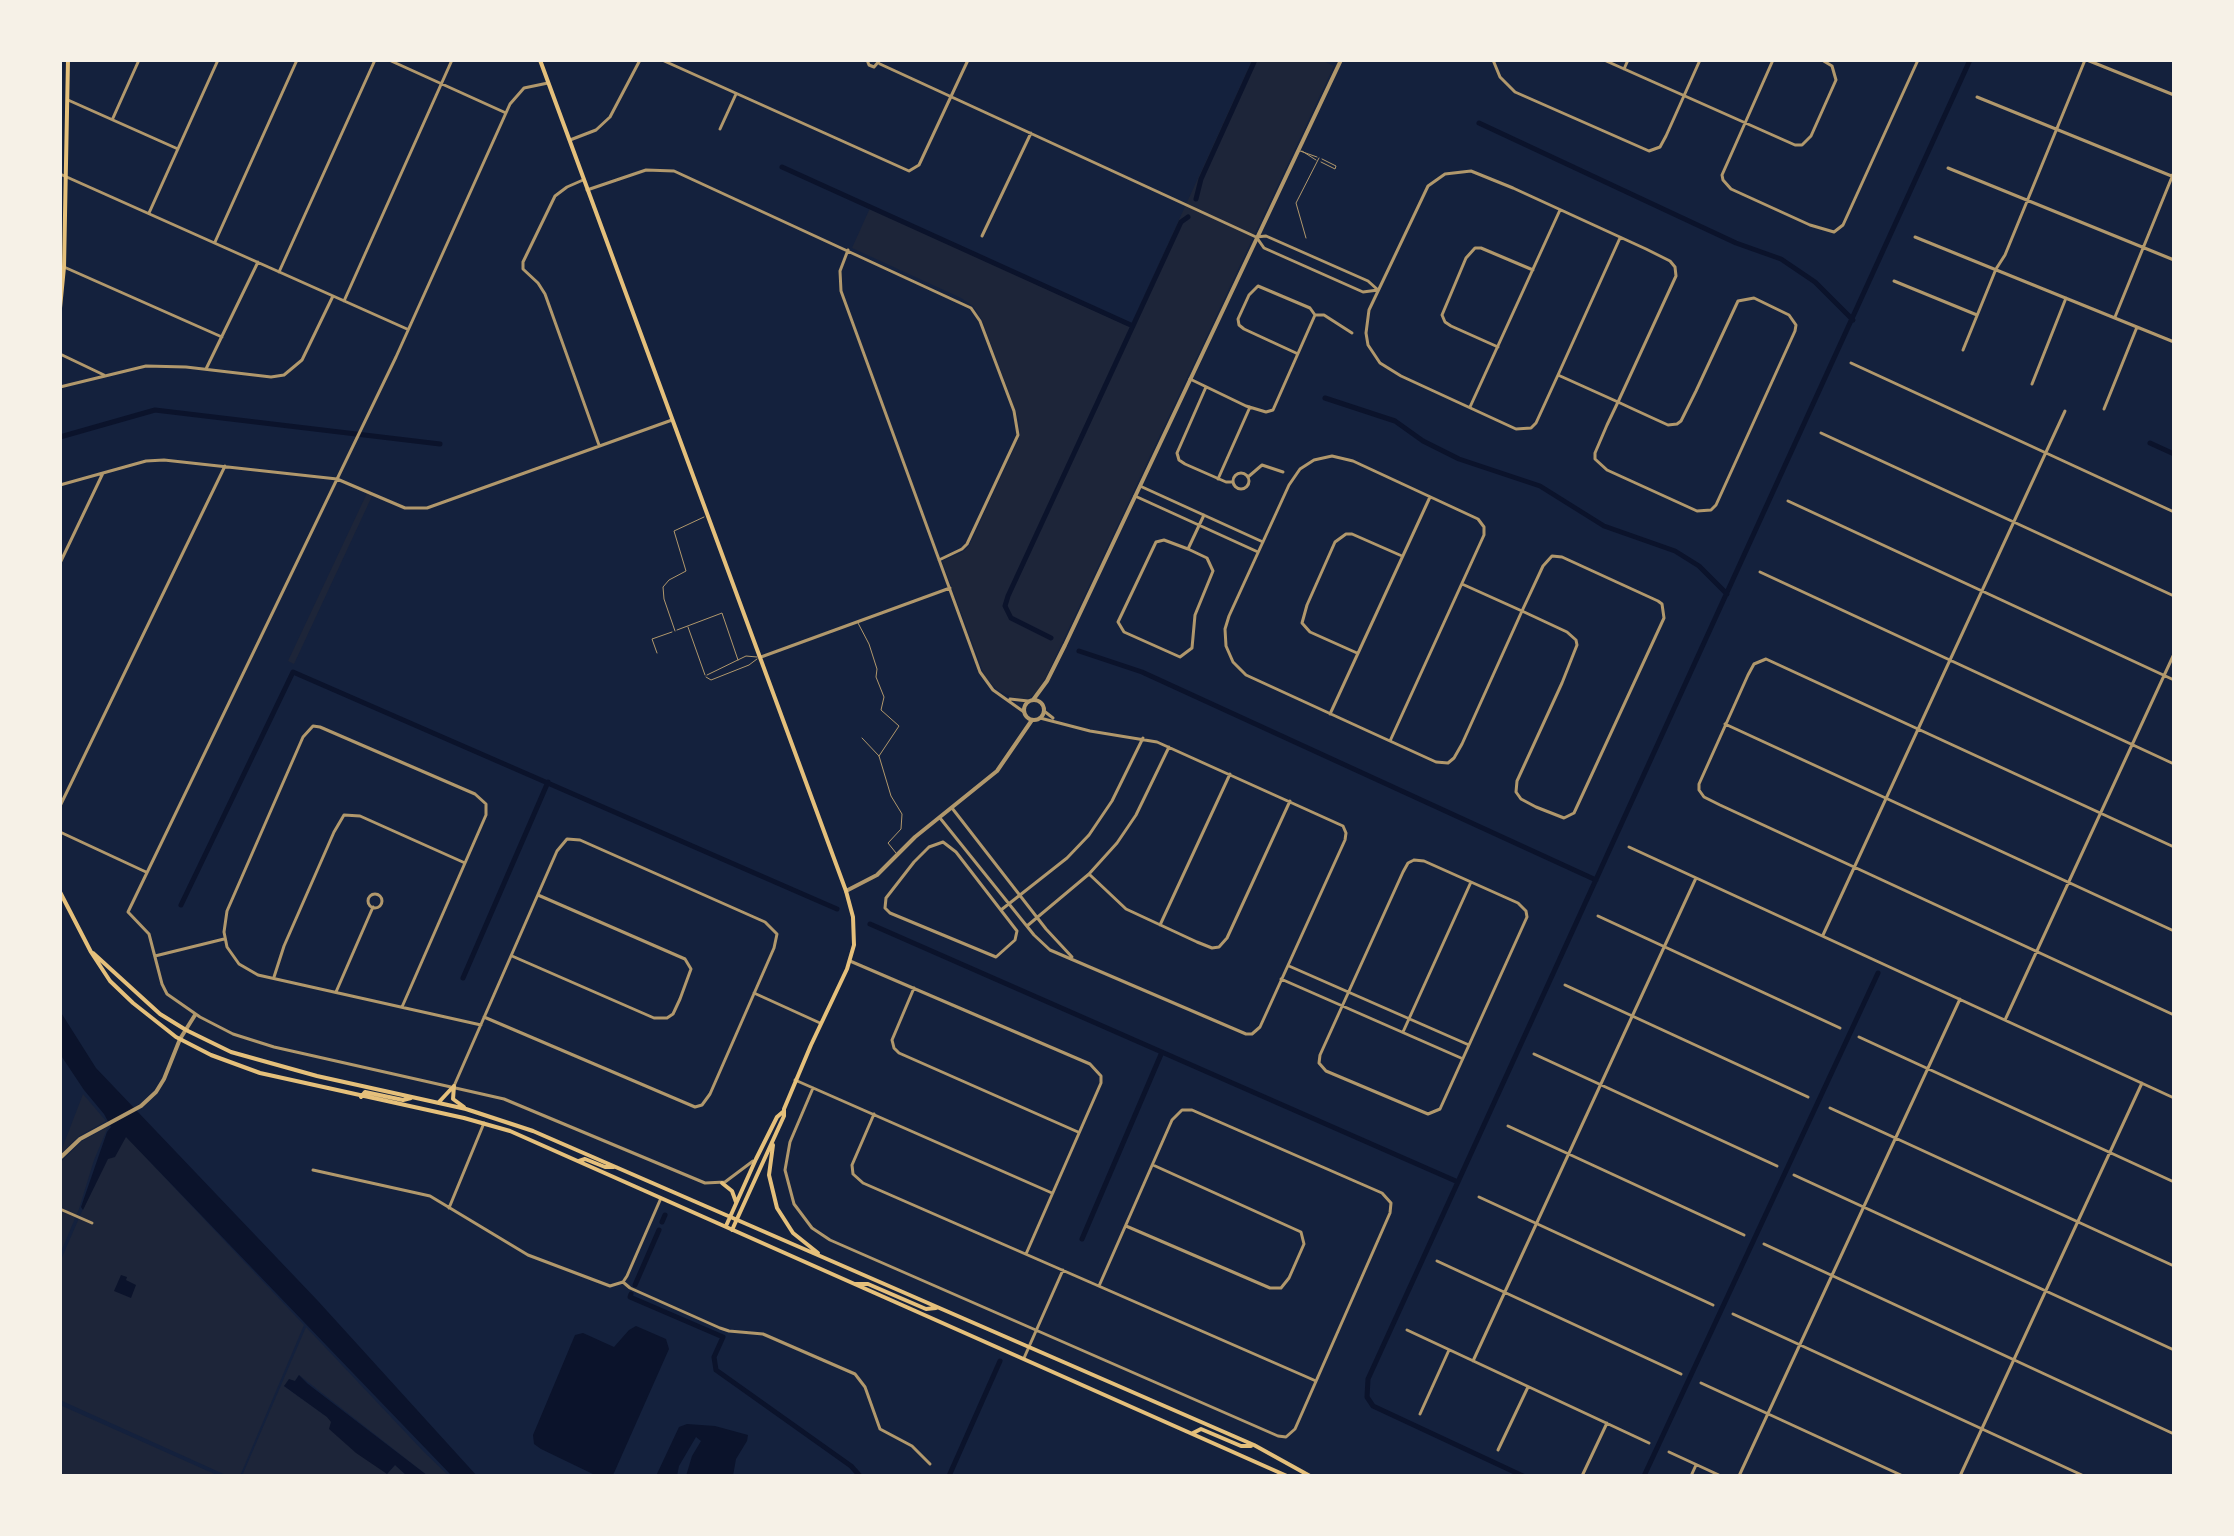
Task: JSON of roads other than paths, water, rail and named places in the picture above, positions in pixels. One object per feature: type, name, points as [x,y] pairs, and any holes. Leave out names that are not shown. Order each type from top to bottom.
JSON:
[{"type":"main road","points":[[60,308],[64,267],[63,175],[68,60]]},
{"type":"main road","points":[[540,60],[846,891],[854,931],[850,961],[795,1080],[784,1116],[732,1230]]},
{"type":"main road","points":[[60,892],[102,972],[121,992],[180,1039],[238,1066],[510,1131],[1287,1476]]},
{"type":"main road","points":[[91,952],[160,1014],[242,1056],[487,1114],[533,1131],[1254,1445],[1310,1476]]},
{"type":"main road","points":[[437,1103],[454,1086]]},
{"type":"main road","points":[[454,1086],[454,1101],[469,1110]]},
{"type":"main road","points":[[361,1097],[365,1092],[403,1100],[413,1097]]},
{"type":"main road","points":[[725,1227],[756,1159],[780,1113],[784,1111]]},
{"type":"main road","points":[[484,1123],[487,1114]]},
{"type":"main road","points":[[776,1132],[769,1175],[777,1208],[799,1239],[838,1264]]},
{"type":"main road","points":[[579,1161],[617,1167]]},
{"type":"main road","points":[[722,1183],[732,1191],[736,1202]]},
{"type":"main road","points":[[855,1284],[868,1284],[926,1309],[939,1307]]},
{"type":"main road","points":[[1193,1433],[1201,1429],[1241,1446],[1254,1445]]},
{"type":"street","points":[[112,119],[139,60]]},
{"type":"street","points":[[149,213],[218,62],[210,60]]},
{"type":"street","points":[[214,243],[297,60]]},
{"type":"street","points":[[279,272],[375,60]]},
{"type":"street","points":[[389,60],[506,113]]},
{"type":"street","points":[[344,301],[452,60]]},
{"type":"street","points":[[569,141],[589,134],[606,123],[640,60]]},
{"type":"street","points":[[662,60],[904,171],[913,170],[919,165],[968,60]]},
{"type":"street","points":[[867,60],[872,67],[880,62],[1256,237],[1264,248],[1363,292],[1378,290]]},
{"type":"street","points":[[1056,720],[1044,711],[1041,703],[1047,681],[1341,60]]},
{"type":"street","points":[[1493,60],[1500,77],[1515,92],[1647,151],[1660,147],[1700,60]]},
{"type":"street","points":[[1604,60],[1795,145],[1802,145],[1811,136],[1836,80],[1835,70],[1822,60]]},
{"type":"street","points":[[1624,69],[1628,60]]},
{"type":"street","points":[[1773,60],[1722,175],[1723,180],[1731,189],[1828,232],[1839,230],[1918,60]]},
{"type":"street","points":[[1963,350],[2086,60],[2174,95]]},
{"type":"street","points":[[548,83],[536,84],[518,92],[506,113],[356,440],[128,912],[145,929],[164,990],[171,998],[195,1015],[254,1042],[504,1099],[699,1182],[722,1183],[738,1175],[756,1159]]},
{"type":"street","points":[[720,129],[736,94]]},
{"type":"street","points":[[1977,97],[2173,175],[2115,318]]},
{"type":"street","points":[[67,100],[178,149]]},
{"type":"street","points":[[982,236],[1031,133]]},
{"type":"street","points":[[1948,168],[2174,260]]},
{"type":"street","points":[[587,190],[646,170],[667,169],[971,308],[980,321],[1017,421],[1016,442],[970,538],[962,549],[939,560]]},
{"type":"street","points":[[1558,375],[1618,402],[1668,425],[1677,424],[1738,301],[1754,298],[1789,315],[1796,325],[1729,477],[1711,510],[1697,511],[1607,470],[1595,459],[1595,453],[1618,402],[1676,276],[1675,267],[1670,261],[1480,173],[1460,171],[1440,176],[1420,198],[1369,310],[1366,333],[1375,357],[1386,368],[1516,429],[1531,428],[1620,238]]},
{"type":"street","points":[[63,175],[408,330]]},
{"type":"street","points":[[583,180],[555,196],[525,256],[523,269],[545,294],[599,445]]},
{"type":"street","points":[[1470,407],[1560,210]]},
{"type":"street","points":[[1256,237],[1266,236],[1368,281],[1378,290]]},
{"type":"street","points":[[1915,237],[2174,342]]},
{"type":"street","points":[[1498,347],[1445,322],[1443,308],[1460,270],[1470,252],[1481,248],[1533,270]]},
{"type":"street","points":[[848,250],[840,271],[841,291],[983,678],[993,690],[1032,720]]},
{"type":"street","points":[[206,369],[258,262]]},
{"type":"street","points":[[64,267],[222,337]]},
{"type":"street","points":[[1894,281],[1977,315]]},
{"type":"street","points":[[1296,353],[1239,325],[1238,319],[1249,295],[1258,286],[1264,287],[1310,308],[1315,315]]},
{"type":"street","points":[[60,387],[135,367],[160,365],[271,377],[290,372],[306,354],[333,296]]},
{"type":"street","points":[[2032,384],[2066,298]]},
{"type":"street","points":[[1190,379],[1250,407],[1266,412],[1273,410],[1315,315]]},
{"type":"street","points":[[1315,315],[1324,315],[1352,333]]},
{"type":"street","points":[[2104,409],[2137,327]]},
{"type":"street","points":[[60,354],[104,375]]},
{"type":"street","points":[[1851,363],[2174,512]]},
{"type":"street","points":[[1206,387],[1177,453],[1179,460],[1218,479],[1233,482],[1238,489],[1248,485],[1248,477],[1262,465],[1283,472]]},
{"type":"street","points":[[1218,479],[1250,407]]},
{"type":"street","points":[[1823,936],[2065,411]]},
{"type":"street","points":[[60,485],[154,459],[337,479],[405,508],[427,508],[672,420]]},
{"type":"street","points":[[1821,433],[2174,596]]},
{"type":"street","points":[[1390,741],[1484,535],[1484,527],[1478,519],[1353,461],[1324,457],[1306,465],[1294,476],[1227,623],[1225,637],[1228,654],[1246,675],[1330,714],[1436,762],[1448,763],[1462,744],[1522,611],[1543,566],[1552,556],[1562,557],[1658,601],[1662,604],[1664,618],[1574,813],[1564,818],[1521,799],[1516,792],[1517,781],[1577,645],[1576,640],[1567,632],[1522,611],[1462,584]]},
{"type":"street","points":[[60,806],[225,466]]},
{"type":"street","points":[[60,563],[103,473]]},
{"type":"street","points":[[1233,482],[1235,475],[1240,473],[1248,477]]},
{"type":"street","points":[[1140,486],[1263,542]]},
{"type":"street","points":[[1135,496],[1258,552]]},
{"type":"street","points":[[1330,714],[1430,497]]},
{"type":"street","points":[[1788,501],[2174,680]]},
{"type":"street","points":[[1188,549],[1204,515]]},
{"type":"street","points":[[1357,653],[1310,632],[1302,623],[1335,542],[1346,534],[1402,556]]},
{"type":"street","points":[[1164,540],[1188,549],[1207,558],[1213,571],[1195,615],[1192,648],[1180,657],[1124,632],[1118,622],[1156,542],[1164,540]]},
{"type":"street","points":[[1760,572],[2174,764]]},
{"type":"street","points":[[759,658],[950,588]]},
{"type":"street","points":[[2005,1020],[2174,654]]},
{"type":"street","points":[[2174,847],[1771,661],[1758,660],[1748,675],[1700,778],[1699,790],[1712,801],[2174,1015]]},
{"type":"street","points":[[1023,733],[1024,714],[1047,681]]},
{"type":"street","points":[[1003,696],[1019,702],[1041,703]]},
{"type":"street","points":[[1040,718],[1044,711]]},
{"type":"street","points":[[846,891],[877,875],[940,818],[997,771],[1032,720],[1040,718],[1090,731],[1143,738],[1169,747],[1337,822],[1346,833],[1260,1027],[1252,1034],[1246,1034],[1050,950],[940,818]]},
{"type":"street","points":[[1725,724],[2174,931]]},
{"type":"street","points":[[402,1007],[486,815],[486,804],[475,794],[313,726],[303,737],[225,918],[224,939],[235,959],[244,968],[274,979],[481,1025]]},
{"type":"street","points":[[1001,910],[1067,858],[1089,835],[1112,801],[1143,738]]},
{"type":"street","points":[[1027,926],[1089,874],[1117,843],[1169,747]]},
{"type":"street","points":[[1160,925],[1230,774]]},
{"type":"street","points":[[1089,874],[1126,909],[1212,948],[1224,943],[1290,801]]},
{"type":"street","points":[[952,808],[1019,895],[1074,959]]},
{"type":"street","points":[[274,979],[284,946],[339,820],[344,815],[360,816],[465,863]]},
{"type":"street","points":[[60,832],[146,872]]},
{"type":"street","points":[[454,1086],[484,1017],[512,955],[557,851],[567,839],[580,840],[765,922],[777,934],[774,948],[707,1100],[695,1107],[484,1017]]},
{"type":"street","points":[[943,842],[956,852],[1017,935],[1001,953],[992,957],[886,910],[886,898],[929,847],[943,842]]},
{"type":"street","points":[[956,852],[963,846]]},
{"type":"street","points":[[1629,847],[2174,1098]]},
{"type":"street","points":[[1424,861],[1471,882],[1518,903],[1526,911],[1527,917],[1440,1109],[1428,1114],[1326,1071],[1319,1063],[1320,1055],[1408,863],[1424,861]]},
{"type":"street","points":[[1473,1361],[1696,878]]},
{"type":"street","points":[[1403,1032],[1471,882]]},
{"type":"street","points":[[512,955],[660,1019],[673,1014],[680,999],[691,969],[685,959],[538,895]]},
{"type":"street","points":[[336,992],[373,907]]},
{"type":"street","points":[[1598,916],[1840,1028]]},
{"type":"street","points":[[155,956],[224,939]]},
{"type":"street","points":[[850,961],[1090,1064],[1101,1076],[1101,1083],[1026,1254]]},
{"type":"street","points":[[1288,966],[1469,1045]]},
{"type":"street","points":[[1281,979],[1463,1059]]},
{"type":"street","points":[[1565,985],[1808,1097]]},
{"type":"street","points":[[914,988],[892,1040],[899,1053],[1079,1133]]},
{"type":"street","points":[[754,993],[821,1023]]},
{"type":"street","points":[[1739,1476],[1960,999]]},
{"type":"street","points":[[60,1158],[75,1143],[141,1106],[161,1086],[180,1039],[195,1015]]},
{"type":"street","points":[[1859,1037],[2174,1182]]},
{"type":"street","points":[[1534,1054],[1777,1166]]},
{"type":"street","points":[[795,1080],[1053,1193]]},
{"type":"street","points":[[1960,1476],[2142,1083]]},
{"type":"street","points":[[813,1088],[790,1142],[786,1162],[787,1184],[791,1198],[805,1221],[830,1240],[1266,1431],[1286,1437],[1295,1429],[1390,1213],[1391,1203],[1387,1197],[1369,1187],[1192,1110],[1182,1110],[1172,1120],[1099,1286]]},
{"type":"street","points":[[1830,1108],[2174,1266]]},
{"type":"street","points":[[874,1114],[852,1165],[853,1174],[858,1180],[1316,1381]]},
{"type":"street","points":[[449,1208],[484,1123]]},
{"type":"street","points":[[1508,1126],[1744,1235]]},
{"type":"street","points":[[1126,1226],[1270,1288],[1281,1288],[1289,1278],[1304,1244],[1301,1232],[1153,1165]]},
{"type":"street","points":[[313,1170],[423,1193],[528,1255],[610,1286],[623,1282],[661,1198]]},
{"type":"street","points":[[1794,1175],[2174,1350]]},
{"type":"street","points":[[1479,1197],[1713,1305]]},
{"type":"street","points":[[60,1209],[92,1223]]},
{"type":"street","points":[[1764,1244],[2174,1434]]},
{"type":"street","points":[[1437,1261],[1681,1374]]},
{"type":"street","points":[[1024,1358],[1063,1270]]},
{"type":"street","points":[[623,1282],[630,1288],[720,1328],[763,1334],[855,1374],[865,1387],[880,1429],[912,1446],[930,1464]]},
{"type":"street","points":[[1733,1314],[2084,1476]]},
{"type":"street","points":[[1407,1330],[1649,1443]]},
{"type":"street","points":[[1420,1414],[1449,1350]]},
{"type":"street","points":[[1701,1383],[1903,1476]]},
{"type":"street","points":[[1498,1450],[1528,1387]]},
{"type":"street","points":[[1582,1476],[1607,1423]]},
{"type":"street","points":[[1669,1452],[1721,1476]]},
{"type":"street","points":[[1691,1476],[1696,1465]]},
{"type":"lane","points":[[1300,151],[1319,159],[1296,203],[1306,238]]},
{"type":"lane","points":[[675,631],[663,587],[686,571],[674,531],[707,516]]},
{"type":"lane","points":[[657,653],[652,639],[722,613],[738,660]]},
{"type":"lane","points":[[857,621],[877,669],[876,677],[884,697],[881,710],[899,726],[879,756]]},
{"type":"lane","points":[[688,626],[706,677],[711,680],[759,658]]},
{"type":"lane","points":[[706,677],[709,672],[746,656],[759,658]]},
{"type":"lane","points":[[862,738],[879,756],[891,796],[902,814],[901,829],[888,843],[898,855]]},
{"type":"waterway","points":[[1196,199],[1201,179],[1255,60]]},
{"type":"waterway","points":[[1523,1476],[1373,1406],[1367,1397],[1368,1379],[1970,60]]},
{"type":"waterway","points":[[1479,123],[1736,243],[1781,259],[1815,282],[1853,320]]},
{"type":"waterway","points":[[782,167],[1133,326]]},
{"type":"waterway","points":[[1051,638],[1011,618],[1005,606],[1008,596],[1181,222],[1188,217]]},
{"type":"waterway","points":[[1325,398],[1395,421],[1423,441],[1459,459],[1540,486],[1604,526],[1675,551],[1699,566],[1727,594]]},
{"type":"waterway","points":[[60,437],[155,410],[440,444]]},
{"type":"waterway","points":[[2150,443],[2174,454]]},
{"type":"waterway","points":[[1079,651],[1142,672],[1596,880]]},
{"type":"waterway","points":[[181,905],[293,672],[837,909]]},
{"type":"waterway","points":[[463,978],[548,782]]},
{"type":"waterway","points":[[870,924],[1458,1182]]},
{"type":"waterway","points":[[1644,1476],[1878,973]]},
{"type":"waterway","points":[[1082,1239],[1162,1052]]},
{"type":"waterway","points":[[662,1222],[665,1215]]},
{"type":"waterway","points":[[635,1285],[659,1230]]},
{"type":"waterway","points":[[631,1294],[630,1297],[723,1337],[714,1357],[716,1370],[851,1466],[860,1476]]},
{"type":"waterway","points":[[949,1476],[1000,1361]]}]
